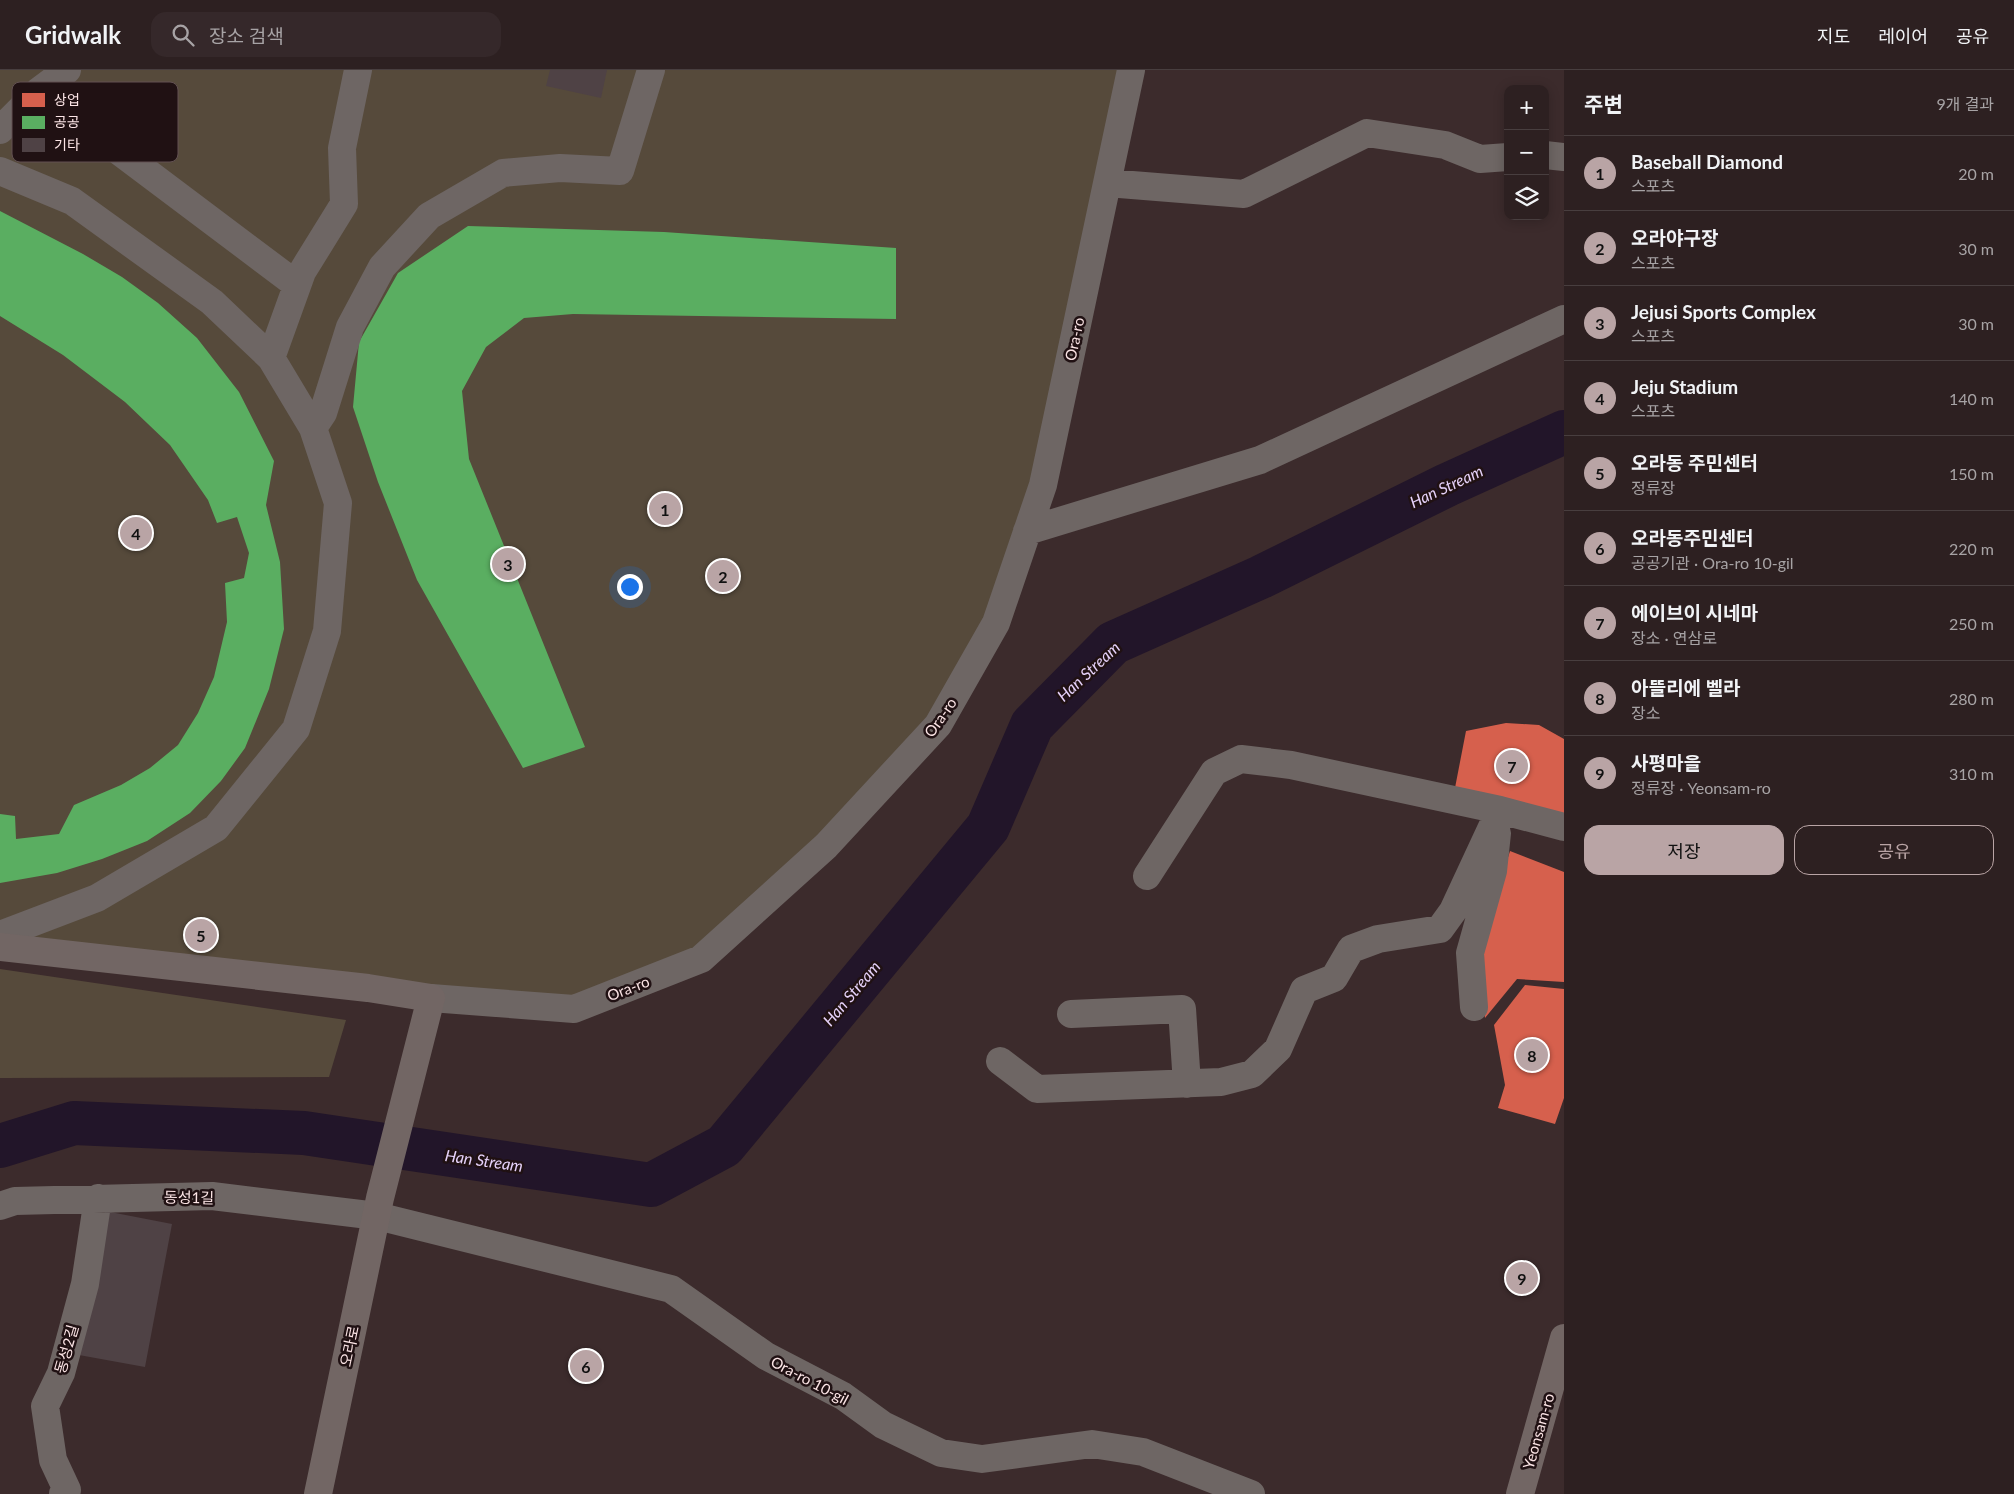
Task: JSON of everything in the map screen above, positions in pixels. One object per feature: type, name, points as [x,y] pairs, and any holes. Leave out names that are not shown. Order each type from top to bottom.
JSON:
[{"type":"main road","points":[[0,947],[368,988],[430,998]]},
{"type":"main road","name":"오라로","points":[[318,1494],[378,1207],[430,998]]},
{"type":"main road","name":"Yeonsam-ro","points":[[1520,1494],[1564,1338]]},
{"type":"street","points":[[52,82],[67,70]]},
{"type":"street","points":[[271,358],[302,272],[344,204],[342,148],[358,70]]},
{"type":"street","points":[[313,428],[323,413],[350,326],[382,267],[429,216],[504,173],[560,168],[620,171],[651,70]]},
{"type":"street","name":"Ora-ro","points":[[430,998],[574,1009],[701,959],[826,846],[938,725],[996,624],[1043,485],[1132,70]]},
{"type":"street","points":[[0,130],[12,118]]},
{"type":"street","points":[[1107,183],[1244,194],[1367,133],[1445,145],[1480,159],[1504,157]]},
{"type":"street","points":[[1549,155],[1564,157]]},
{"type":"street","points":[[133,162],[297,285]]},
{"type":"street","points":[[0,171],[72,201],[212,302],[271,358],[313,428],[338,504],[327,631],[296,729],[216,828],[97,898],[0,935]]},
{"type":"street","points":[[1027,531],[1260,460],[1564,319]]},
{"type":"street","points":[[1147,876],[1214,772],[1241,759],[1291,766],[1500,810],[1564,827]]},
{"type":"street","points":[[1474,1007],[1470,953],[1492,871],[1500,810]]},
{"type":"street","points":[[1000,1061],[1038,1090],[1220,1082],[1252,1074],[1278,1049],[1304,990],[1334,978],[1351,949],[1378,939],[1440,929],[1452,911],[1500,810]]},
{"type":"street","points":[[1071,1014],[1182,1009],[1186,1084]]},
{"type":"street","name":"동성1길","points":[[0,1206],[15,1201],[212,1196],[378,1207]]},
{"type":"street","name":"동성2길","points":[[63,1494],[67,1490],[53,1460],[45,1406],[60,1373],[85,1284],[98,1198]]},
{"type":"street","name":"Ora-ro 10-gil","points":[[378,1207],[671,1289],[766,1356],[842,1396],[883,1425],[941,1453],[982,1459],[1092,1444],[1144,1452],[1251,1494]]},
{"type":"shaded area","points":[[0,70],[1128,70],[1036,505],[938,725],[701,959],[574,1009],[0,947]]},
{"type":"shaded area","points":[[0,969],[346,1020],[329,1077],[0,1078]]},
{"type":"building: 상업","points":[[1506,723],[1539,725],[1564,739],[1564,820],[1454,793],[1466,731]]},
{"type":"building: 상업","points":[[1510,851],[1564,872],[1564,982],[1517,979],[1485,1018],[1477,956]]},
{"type":"building: 상업","points":[[1525,985],[1564,989],[1564,1098],[1555,1124],[1498,1108],[1505,1085],[1494,1025]]},
{"type":"building: 공공","points":[[0,211],[83,254],[122,277],[158,303],[197,338],[239,392],[274,461],[266,505],[280,562],[284,629],[269,689],[245,748],[221,781],[190,813],[147,841],[102,859],[57,873],[0,883],[0,814],[15,816],[16,839],[59,834],[74,805],[121,785],[150,768],[178,745],[198,713],[214,677],[227,622],[225,583],[244,578],[249,553],[237,517],[217,523],[208,500],[170,445],[125,402],[63,355],[0,316]]},
{"type":"building: 공공","points":[[468,226],[664,232],[896,248],[896,319],[573,314],[524,318],[486,347],[462,391],[469,459],[585,747],[523,768],[417,580],[378,482],[353,407],[359,342],[398,273]]},
{"type":"building: 기타","points":[[550,70],[607,70],[601,98],[546,86]]},
{"type":"building: 기타","points":[[105,1211],[172,1224],[145,1367],[79,1355]]},
{"type":"waterway","name":"Han Stream","points":[[0,1146],[74,1123],[304,1133],[651,1185],[724,1146],[988,827],[1032,725],[1113,643],[1261,577],[1447,485],[1564,432]]},
{"type":"place","name":"Baseball Diamond","points":[[665,509]]},
{"type":"place","name":"Jeju Stadium","points":[[136,533]]},
{"type":"place","name":"Jejusi Sports Complex","points":[[508,564]]},
{"type":"place","name":"오라야구장","points":[[723,576]]},
{"type":"place","name":"에이브이 시네마","points":[[1512,766]]},
{"type":"place","name":"오라동 주민센터","points":[[201,935]]},
{"type":"place","name":"아뜰리에 벨라","points":[[1532,1055]]},
{"type":"place","name":"사평마을","points":[[1522,1278]]},
{"type":"place","name":"오라동주민센터","points":[[586,1366]]}]
